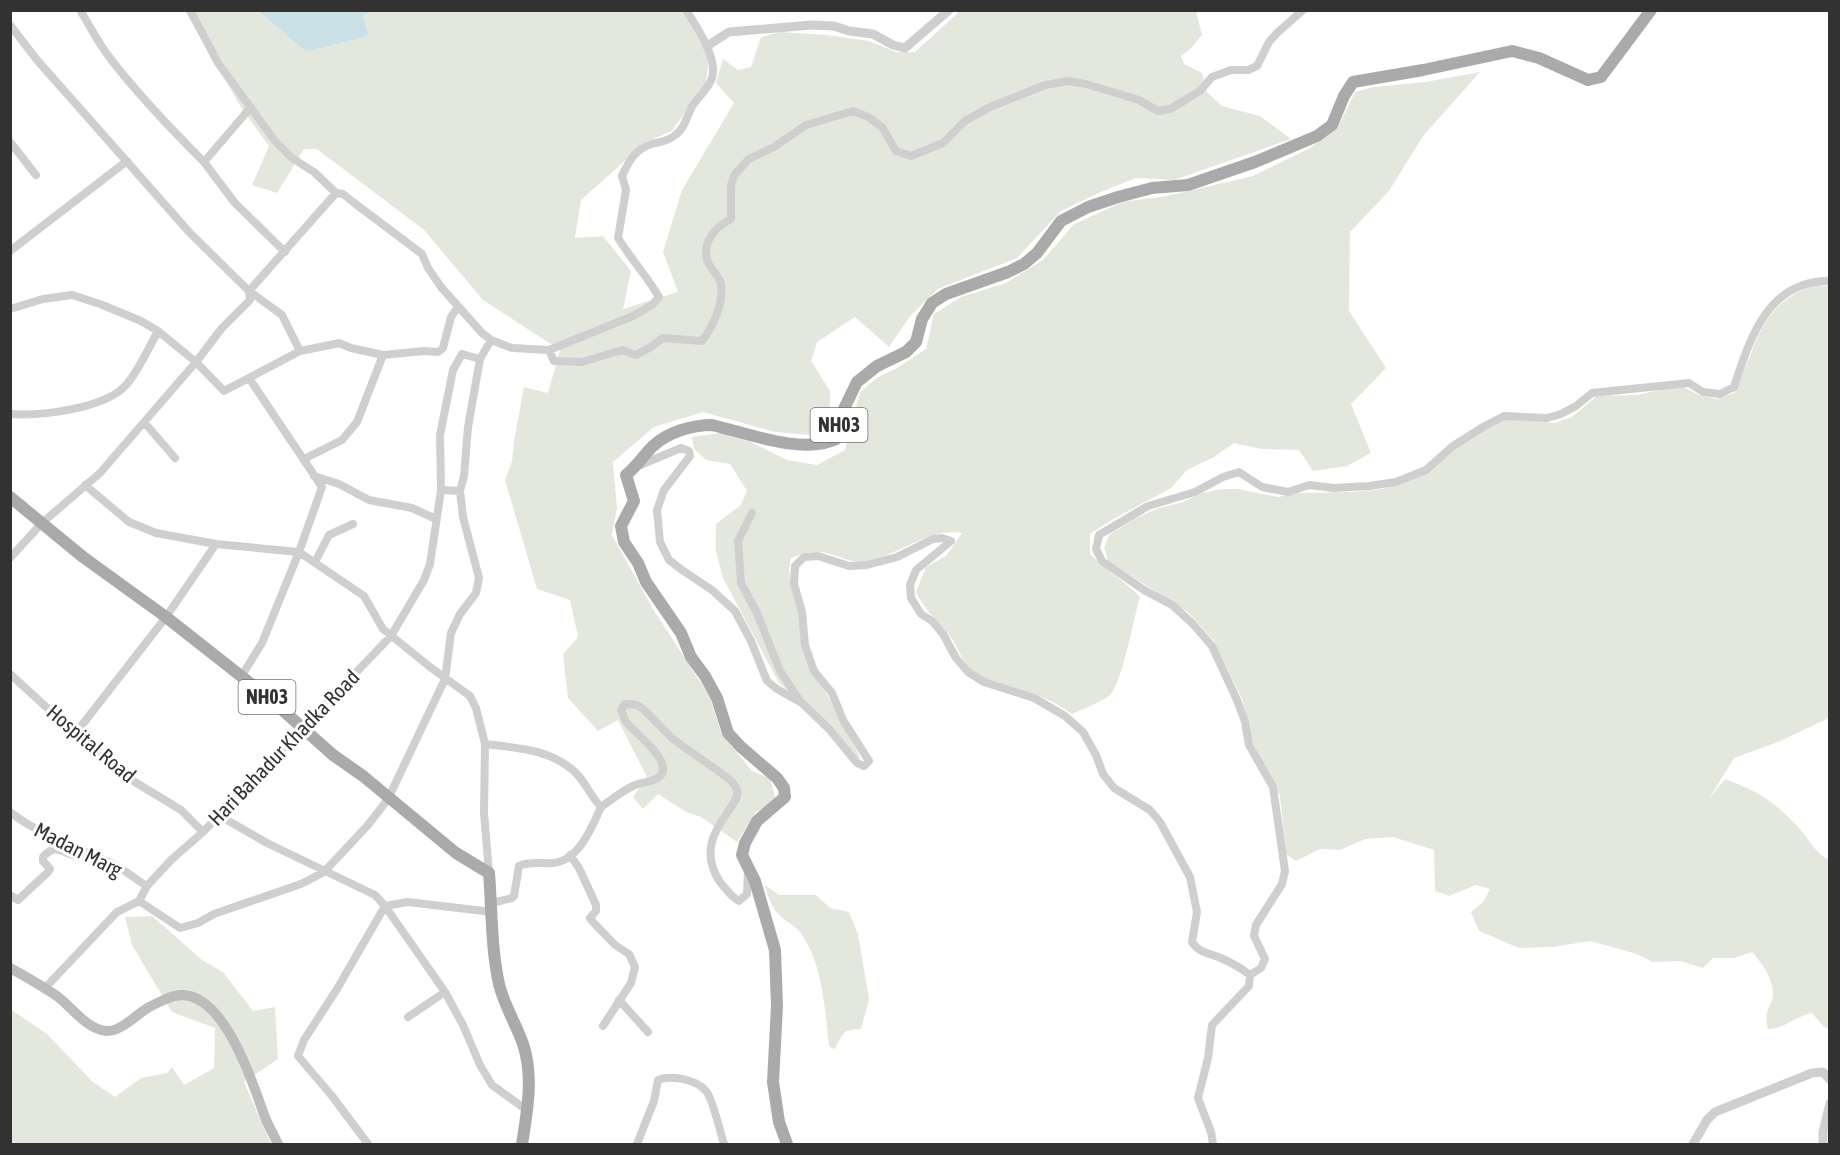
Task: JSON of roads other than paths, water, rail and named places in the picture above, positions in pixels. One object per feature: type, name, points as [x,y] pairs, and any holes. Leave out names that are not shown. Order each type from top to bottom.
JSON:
[{"type":"main road","name":"NH03","points":[[787,1144],[779,1122],[773,1082],[777,1006],[775,950],[755,881],[742,855],[745,843],[757,821],[785,797],[784,788],[777,778],[728,733],[714,691],[691,657],[681,633],[646,582],[638,563],[624,542],[621,526],[634,501],[626,475],[637,466],[653,446],[666,437],[700,425],[712,425],[778,441],[815,445],[826,444],[836,439],[840,417],[857,382],[878,366],[906,352],[916,342],[922,319],[932,303],[946,294],[1024,264],[1037,253],[1061,221],[1088,207],[1118,196],[1152,188],[1188,185],[1255,162],[1317,136],[1332,124],[1353,82],[1512,51],[1539,58],[1588,80],[1601,76],[1651,10]]},
{"type":"main road","name":"NH03","points":[[10,497],[83,558],[166,617],[456,853],[489,873]]},
{"type":"main road","points":[[489,873],[496,965],[500,987],[524,1047],[527,1061],[528,1111],[522,1144]]},
{"type":"main road","points":[[10,968],[56,995],[88,1023],[106,1031],[120,1027],[147,1008],[170,997],[182,994],[195,996],[208,1005],[228,1031],[252,1076],[267,1122],[278,1144]]},
{"type":"street","points":[[80,10],[110,59],[171,129],[204,162],[235,204],[285,252]]},
{"type":"street","points":[[190,10],[218,63],[274,141],[292,158],[314,172],[336,193],[342,194],[422,254],[428,268],[458,307],[491,340],[512,348],[549,350],[633,316],[652,305],[659,297],[649,279],[618,238],[626,190],[622,176],[629,160],[637,151],[674,137],[681,130],[692,106],[712,80],[714,66],[707,46],[686,10]]},
{"type":"street","points":[[707,46],[729,32],[834,26],[849,31],[873,34],[893,45],[905,48],[950,10]]},
{"type":"street","points":[[549,350],[554,361],[582,362],[622,350],[636,355],[663,338],[702,341],[712,324],[720,302],[721,290],[720,281],[707,258],[708,245],[713,232],[722,223],[731,219],[731,185],[735,174],[749,159],[774,147],[806,125],[853,111],[868,117],[882,128],[896,151],[911,156],[943,142],[965,121],[990,107],[1044,85],[1069,81],[1086,84],[1139,100],[1158,111],[1170,109],[1200,91],[1212,76],[1231,70],[1248,70],[1257,66],[1269,42],[1303,10]]},
{"type":"street","points":[[10,25],[37,60],[190,233],[249,291],[282,315],[300,351]]},
{"type":"street","points":[[204,162],[251,107]]},
{"type":"street","points":[[10,142],[36,175]]},
{"type":"street","points":[[10,251],[128,161]]},
{"type":"street","points":[[10,558],[42,523],[100,472],[196,362],[222,328],[250,300],[249,291],[336,193]]},
{"type":"street","points":[[1250,975],[1261,968],[1265,959],[1254,936],[1256,925],[1282,884],[1285,871],[1273,787],[1249,745],[1238,700],[1212,646],[1172,605],[1144,590],[1102,561],[1096,549],[1099,535],[1148,506],[1195,492],[1223,477],[1239,472],[1262,487],[1288,492],[1309,485],[1334,488],[1396,482],[1426,470],[1453,446],[1504,416],[1524,415],[1547,418],[1569,410],[1592,393],[1658,386],[1689,383],[1703,392],[1720,394],[1734,387],[1751,337],[1780,296],[1815,280],[1830,281]]},
{"type":"street","points":[[10,309],[43,299],[72,295],[100,304],[141,321],[158,331],[196,362],[224,391],[300,351],[339,343],[383,355],[438,352],[443,348],[451,317],[458,307]]},
{"type":"street","points":[[10,414],[23,415],[76,408],[113,394],[125,386],[131,378],[158,331]]},
{"type":"street","points":[[44,989],[117,912],[140,902],[180,928],[187,927],[214,914],[301,884],[324,872],[368,825],[388,799],[445,679],[451,633],[460,614],[476,593],[480,578],[463,517],[460,491],[480,359],[491,340]]},
{"type":"street","name":"Hari Bahadur Khadka Road","points":[[140,902],[147,886],[171,860],[203,832],[391,636],[424,580],[430,564],[441,490],[440,435],[453,370],[462,354],[480,359]]},
{"type":"street","points":[[304,459],[342,440],[357,422],[383,355]]},
{"type":"street","points":[[241,677],[262,643],[299,552],[322,487],[249,378]]},
{"type":"street","points":[[144,422],[175,458]]},
{"type":"street","points":[[637,466],[681,448],[689,451],[690,456],[664,490],[657,510],[660,542],[669,560],[712,590],[735,611],[751,641],[767,681],[802,704],[830,729],[857,763],[864,766],[868,761],[843,720],[832,693],[814,671],[805,645],[802,612],[794,584],[795,566],[804,557],[818,556],[849,566],[867,565],[897,557],[933,539],[942,538],[951,541],[916,570],[910,585],[911,598],[921,614],[933,621],[968,672],[984,682],[1034,698],[1065,717],[1083,732],[1096,755],[1103,774],[1114,788],[1150,810],[1160,822],[1190,878],[1197,912],[1192,942],[1196,949],[1236,965],[1250,975]]},
{"type":"street","points":[[314,476],[339,484],[369,500],[412,508],[436,519]]},
{"type":"street","points":[[85,485],[129,522],[156,533],[216,544],[299,552],[364,596],[383,629],[470,696],[476,708],[485,744],[484,813],[489,873]]},
{"type":"street","points":[[441,490],[460,491]]},
{"type":"street","points":[[752,513],[738,541],[741,583],[757,613],[780,671],[802,704]]},
{"type":"street","points":[[315,562],[329,535],[353,524]]},
{"type":"street","points":[[75,734],[166,617],[216,544]]},
{"type":"street","name":"Hospital Road","points":[[10,674],[100,757],[130,779],[182,810],[203,832]]},
{"type":"street","points":[[368,1144],[298,1056],[304,1040],[385,906],[408,902],[492,907],[512,898],[519,866],[526,863],[555,863],[570,855],[579,847],[601,807],[634,785],[646,783],[660,776],[663,763],[625,721],[621,710],[626,704],[636,704],[672,737],[727,778],[737,789],[738,796],[722,818],[711,843],[712,859],[714,873],[734,899],[739,902],[747,894],[748,870]]},
{"type":"street","points":[[485,744],[539,751],[561,762],[577,774],[601,807]]},
{"type":"street","name":"Madan Marg","points":[[10,812],[47,835],[115,865],[147,886]]},
{"type":"street","points":[[218,815],[267,843],[375,895],[445,992],[492,1085],[501,1094],[528,1111]]},
{"type":"street","points":[[10,895],[18,900],[48,872],[50,869],[43,861],[43,856],[49,851],[63,850],[79,856],[90,853]]},
{"type":"street","points":[[570,855],[579,868],[596,905],[596,911],[590,918],[591,920],[615,945],[629,954],[635,967],[631,983],[603,1026]]},
{"type":"street","points":[[1213,1144],[1211,1132],[1198,1098],[1208,1058],[1212,1025],[1249,986],[1250,975]]},
{"type":"street","points":[[408,1017],[445,992]]},
{"type":"street","points":[[619,1000],[648,1032]]},
{"type":"street","points":[[1693,1144],[1707,1120],[1715,1112],[1812,1073],[1823,1072],[1830,1080]]},
{"type":"street","points":[[637,1144],[654,1101],[658,1080],[666,1077],[680,1079],[707,1092],[724,1144]]},
{"type":"street","points":[[1823,1144],[1823,1132],[1830,1103]]},
{"type":"water","points":[[258,11],[372,11],[363,15],[369,36],[306,52]]}]
